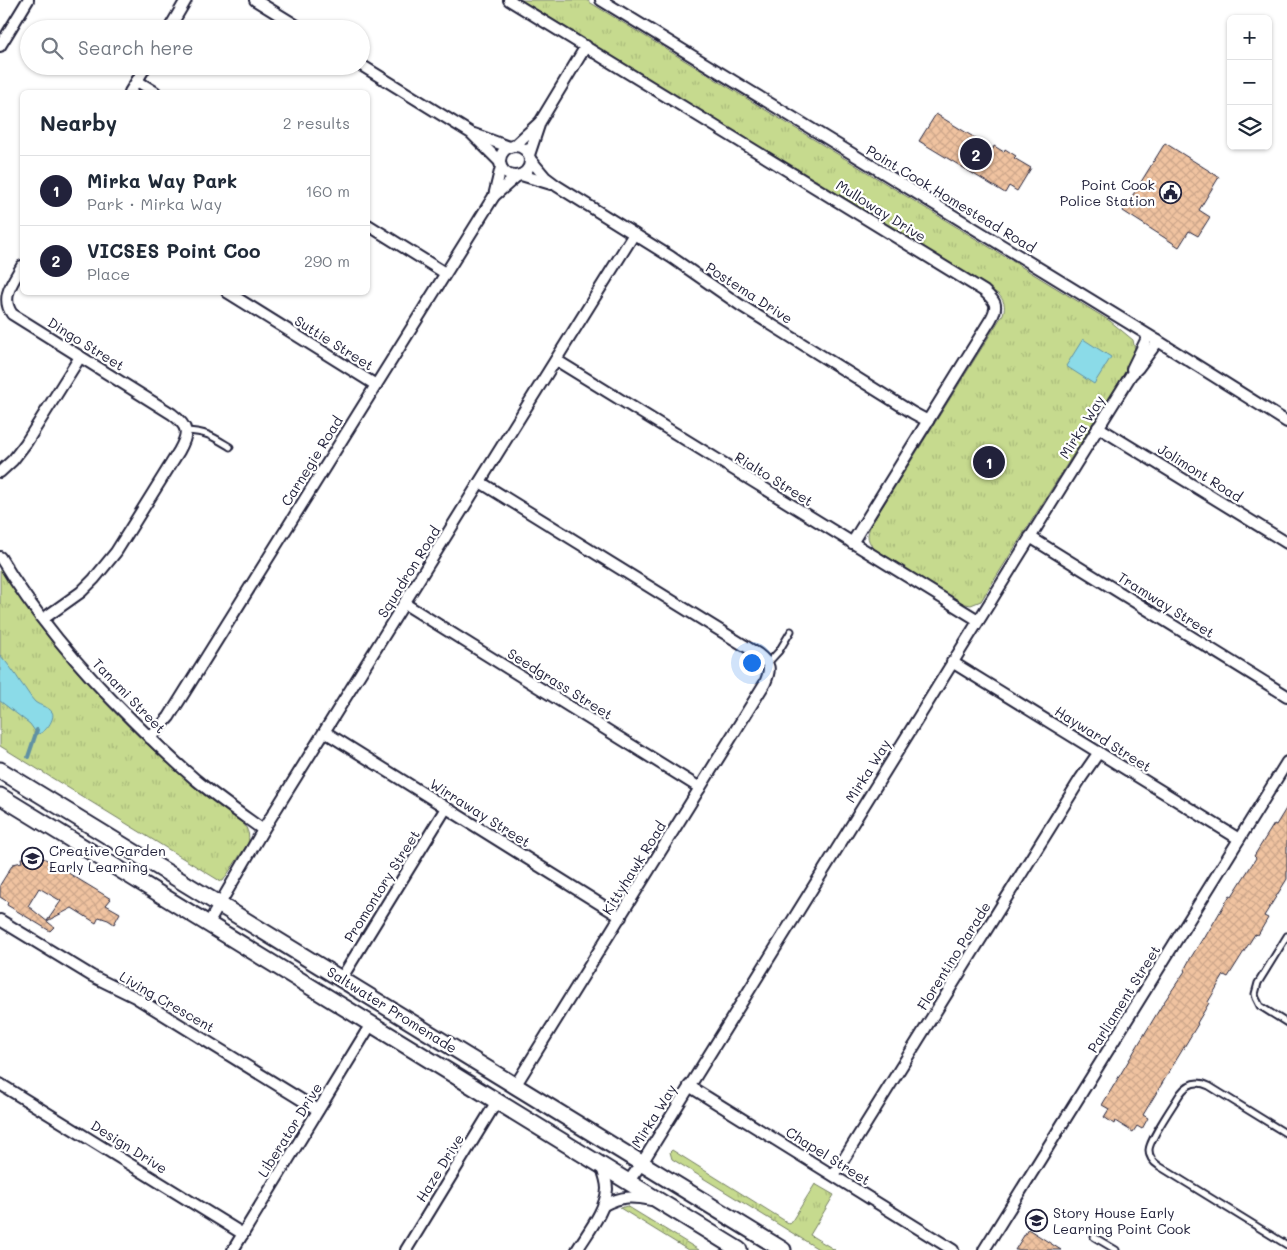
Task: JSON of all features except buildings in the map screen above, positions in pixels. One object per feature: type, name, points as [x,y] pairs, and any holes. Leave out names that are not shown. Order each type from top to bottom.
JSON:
[{"type":"street","points":[[0,46],[28,0]]},
{"type":"street","points":[[174,20],[186,0]]},
{"type":"street","points":[[256,0],[288,20]]},
{"type":"street","name":"Mulloway Drive","points":[[509,0],[976,286],[992,298],[995,310],[992,319],[852,543]]},
{"type":"street","name":"Point Cook Homestead Road","points":[[601,0],[1287,422]]},
{"type":"street","points":[[471,133],[501,164],[508,174],[519,175],[528,168],[540,122],[586,46]]},
{"type":"street","points":[[370,71],[471,133],[525,149],[530,157]]},
{"type":"street","points":[[131,90],[141,75]]},
{"type":"street","points":[[137,81],[152,90]]},
{"type":"street","points":[[501,164],[502,153],[540,122]]},
{"type":"street","name":"Postema Drive","points":[[530,157],[545,177],[557,186],[671,257],[740,305],[928,421]]},
{"type":"street","name":"Carnegie Road","points":[[494,196],[501,164]]},
{"type":"street","name":"Postema Drive","points":[[519,175],[557,186]]},
{"type":"street","name":"Carnegie Road","points":[[150,738],[169,717],[494,196],[519,175]]},
{"type":"street","points":[[370,226],[445,273]]},
{"type":"street","name":"Squadron Road","points":[[208,924],[264,830],[634,234]]},
{"type":"street","name":"Dingo Street","points":[[20,269],[5,297],[8,310],[172,414],[182,423],[186,431]]},
{"type":"street","name":"Suttie Street","points":[[231,295],[376,385]]},
{"type":"street","name":"Mirka Way","points":[[628,1182],[642,1163],[1131,375],[1133,365],[1153,339]]},
{"type":"street","points":[[0,472],[13,460],[26,443],[80,357]]},
{"type":"street","name":"Rialto Street","points":[[556,360],[978,620]]},
{"type":"street","name":"Jolimont Road","points":[[1098,427],[1287,543]]},
{"type":"street","points":[[43,619],[81,592],[108,563],[185,441],[186,431]]},
{"type":"street","points":[[480,482],[758,654],[768,663]]},
{"type":"street","name":"Tramway Street","points":[[1030,537],[1287,696]]},
{"type":"street","name":"Tanami Street","points":[[0,557],[43,619],[111,699],[196,780],[264,830]]},
{"type":"street","name":"Seedgrass Street","points":[[405,604],[700,788]]},
{"type":"street","name":"Hayward Street","points":[[952,662],[1239,839]]},
{"type":"street","name":"Kittyhawk Road","points":[[516,1086],[765,683],[769,674],[768,663]]},
{"type":"street","name":"Wirraway Street","points":[[325,732],[621,916]]},
{"type":"street","name":"Florentino Parade","points":[[834,1176],[1099,752]]},
{"type":"street","name":"Parliament Street","points":[[984,1250],[1287,762]]},
{"type":"street","name":"Saltwater Promenade","points":[[4,775],[220,904],[783,1250]]},
{"type":"street","name":"Saltwater Promenade","points":[[0,796],[739,1250]]},
{"type":"street","name":"Promontory Street","points":[[342,979],[446,808]]},
{"type":"street","name":"Living Crescent","points":[[0,920],[92,976],[135,997],[318,1110]]},
{"type":"street","name":"Liberator Drive","points":[[233,1250],[371,1024]]},
{"type":"street","name":"Design Drive","points":[[0,1084],[243,1234]]},
{"type":"street","name":"Chapel Street","points":[[689,1086],[953,1250]]},
{"type":"street","name":"Haze Drive","points":[[406,1250],[497,1101]]},
{"type":"street","points":[[577,1250],[604,1205],[607,1190],[601,1166]]},
{"type":"street","points":[[604,1205],[627,1197],[639,1197],[660,1202]]},
{"type":"lane","points":[[186,431],[206,433],[230,447]]},
{"type":"lane","name":"Kittyhawk Road","points":[[768,663],[779,651],[791,631]]},
{"type":"lane","points":[[1287,936],[1258,983],[1255,994],[1260,1006],[1287,1023]]},
{"type":"lane","points":[[1287,1134],[1204,1084],[1193,1083],[1184,1088],[1180,1094],[1151,1142],[1149,1152],[1152,1160],[1159,1166],[1287,1245]]},
{"type":"lane","points":[[1094,1237],[1116,1250]]},
{"type":"green space","points":[[521,0],[586,0],[1110,321],[1133,340],[1135,350],[1129,366],[981,601],[971,605],[961,603],[876,550],[869,541],[868,532],[1003,314],[1004,306],[1000,296]]},
{"type":"green space","points":[[0,569],[50,639],[122,720],[168,763],[243,823],[249,837],[248,843],[223,881],[220,881],[0,746]]},
{"type":"green space","points":[[672,1150],[790,1224],[815,1184],[834,1195],[810,1235],[835,1250],[820,1250],[672,1159],[670,1152]]},
{"type":"green space","points":[[627,1206],[699,1250],[688,1250],[620,1208]]},
{"type":"water","points":[[1083,339],[1111,357],[1094,384],[1066,366]]},
{"type":"water","points":[[0,655],[33,700],[52,712],[51,722],[40,733],[37,734],[30,724],[0,701]]},
{"type":"waterway","points":[[28,757],[37,730]]},
{"type":"place","name":"VICSES Point Coo","points":[[976,154]]},
{"type":"place","name":"Point Cook Police Station","points":[[1171,193]]},
{"type":"place","name":"Mirka Way Park","points":[[989,462]]},
{"type":"place","name":"Creative Garden Early Learning","points":[[33,859]]},
{"type":"place","name":"Story House Early Learning Point Cook","points":[[1037,1221]]}]
